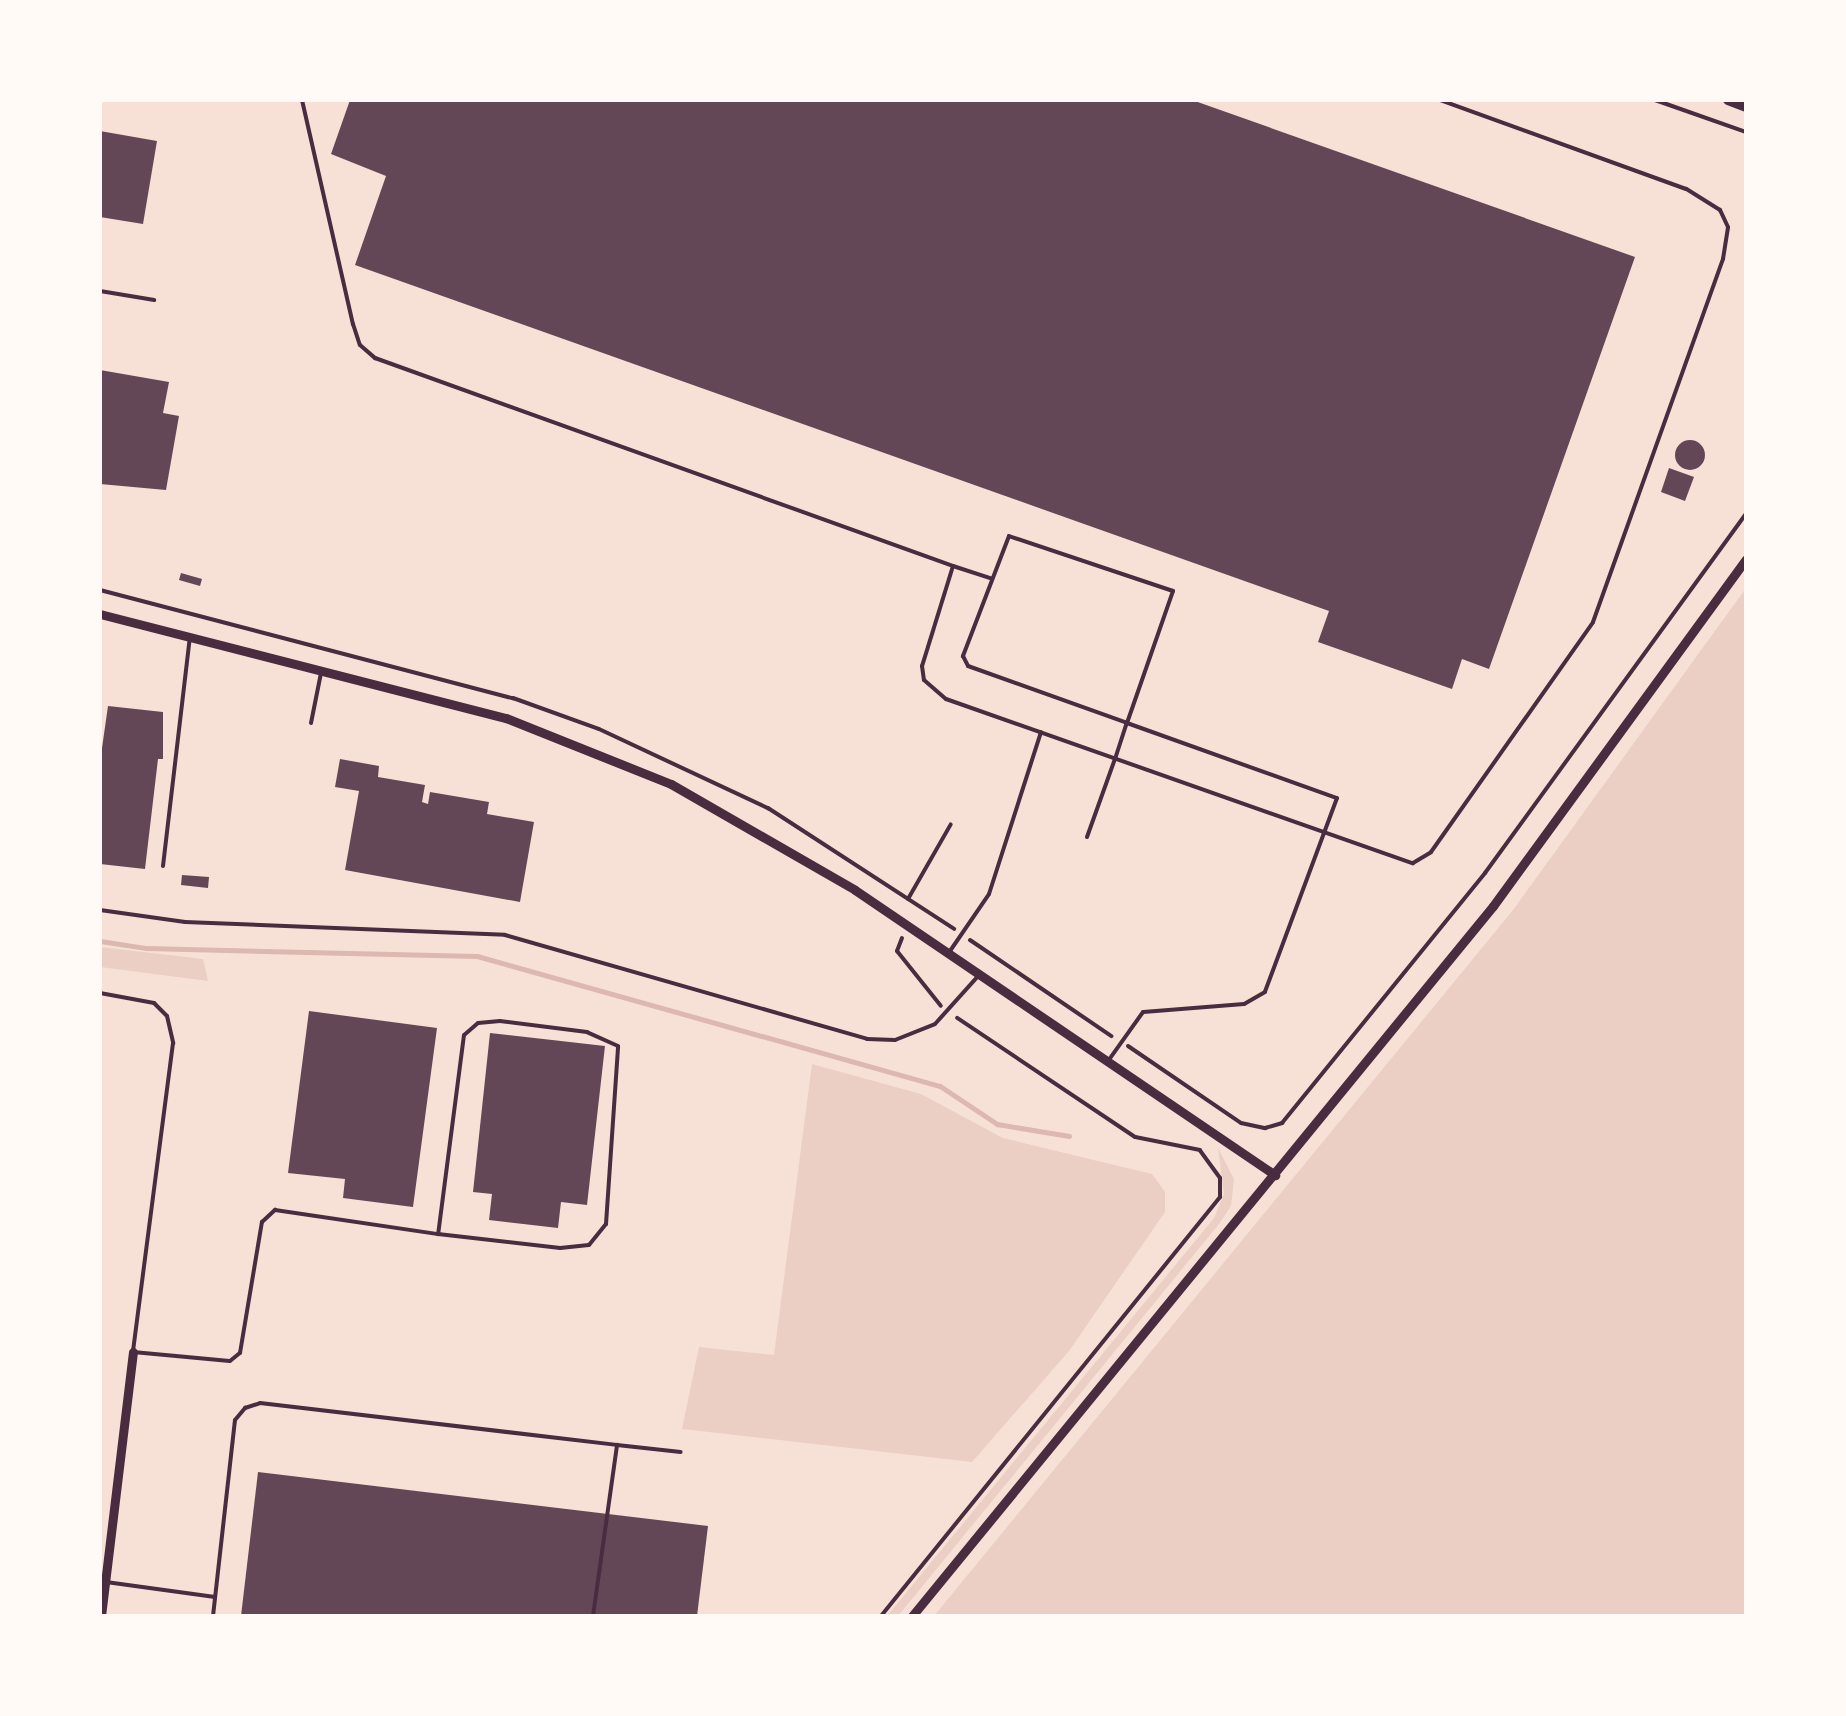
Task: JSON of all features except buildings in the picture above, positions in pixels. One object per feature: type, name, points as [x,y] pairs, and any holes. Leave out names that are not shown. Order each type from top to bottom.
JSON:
[{"type":"street","points":[[1728,100],[1746,107]]},
{"type":"street","points":[[912,1616],[1514,878],[1746,559]]},
{"type":"street","points":[[100,614],[506,718],[635,768],[806,858],[1275,1175]]},
{"type":"street","points":[[101,1616],[132,1352]]},
{"type":"lane","points":[[302,100],[353,324],[360,345],[375,358],[991,578]]},
{"type":"lane","points":[[953,566],[924,649],[924,680],[946,699],[1392,860],[1412,863],[1431,852],[1580,643],[1604,592],[1727,242],[1728,226],[1705,198],[1440,100]]},
{"type":"lane","points":[[100,290],[154,300]]},
{"type":"lane","points":[[1087,838],[1114,759],[1127,723],[1173,590],[1017,535],[1003,543],[963,656],[968,666],[1127,723],[1336,798],[1260,998],[1143,1012],[1108,1061]]},
{"type":"lane","points":[[162,866],[190,636]]},
{"type":"lane","points":[[311,723],[322,668]]},
{"type":"lane","points":[[948,953],[988,894],[1042,732]]},
{"type":"lane","points":[[100,910],[185,922],[505,935],[868,1039],[894,1040],[935,1024],[980,974]]},
{"type":"lane","points":[[100,994],[154,1003],[167,1016],[172,1042],[132,1352],[230,1361],[240,1353],[262,1222],[275,1210],[438,1234],[560,1248],[589,1245],[606,1224],[622,1054],[618,1046],[587,1032],[500,1021],[478,1023],[464,1035],[438,1234]]},
{"type":"lane","points":[[213,1616],[235,1420],[245,1408],[260,1403],[681,1452]]},
{"type":"lane","points":[[593,1616],[618,1446]]},
{"type":"lane","points":[[105,1582],[215,1597]]},
{"type":"path","points":[[1655,100],[1746,132]]},
{"type":"path","points":[[1241,1123],[1264,1128],[1298,1107],[1484,873],[1746,514]]},
{"type":"path","points":[[908,899],[951,824]]},
{"type":"path","points":[[897,946],[943,1007]]},
{"type":"path","points":[[880,1616],[1220,1197],[1212,1159],[1200,1150],[1135,1137],[957,1018]]},
{"type":"shaded area","points":[[1746,588],[1746,1616],[934,1616],[1513,910]]},
{"type":"shaded area","points":[[100,947],[203,959],[208,981],[100,967]]},
{"type":"shaded area","points":[[812,1064],[921,1094],[1003,1138],[1152,1174],[1165,1192],[1165,1212],[1069,1351],[972,1462],[682,1429],[699,1347],[774,1355]]},
{"type":"shaded area","points":[[1218,1148],[1234,1179],[1231,1206],[1219,1224],[898,1616],[887,1616],[1214,1218],[1224,1194]]},
{"type":"waterway","points":[[100,941],[146,948],[477,956],[940,1086],[997,1124],[1069,1136]]}]
